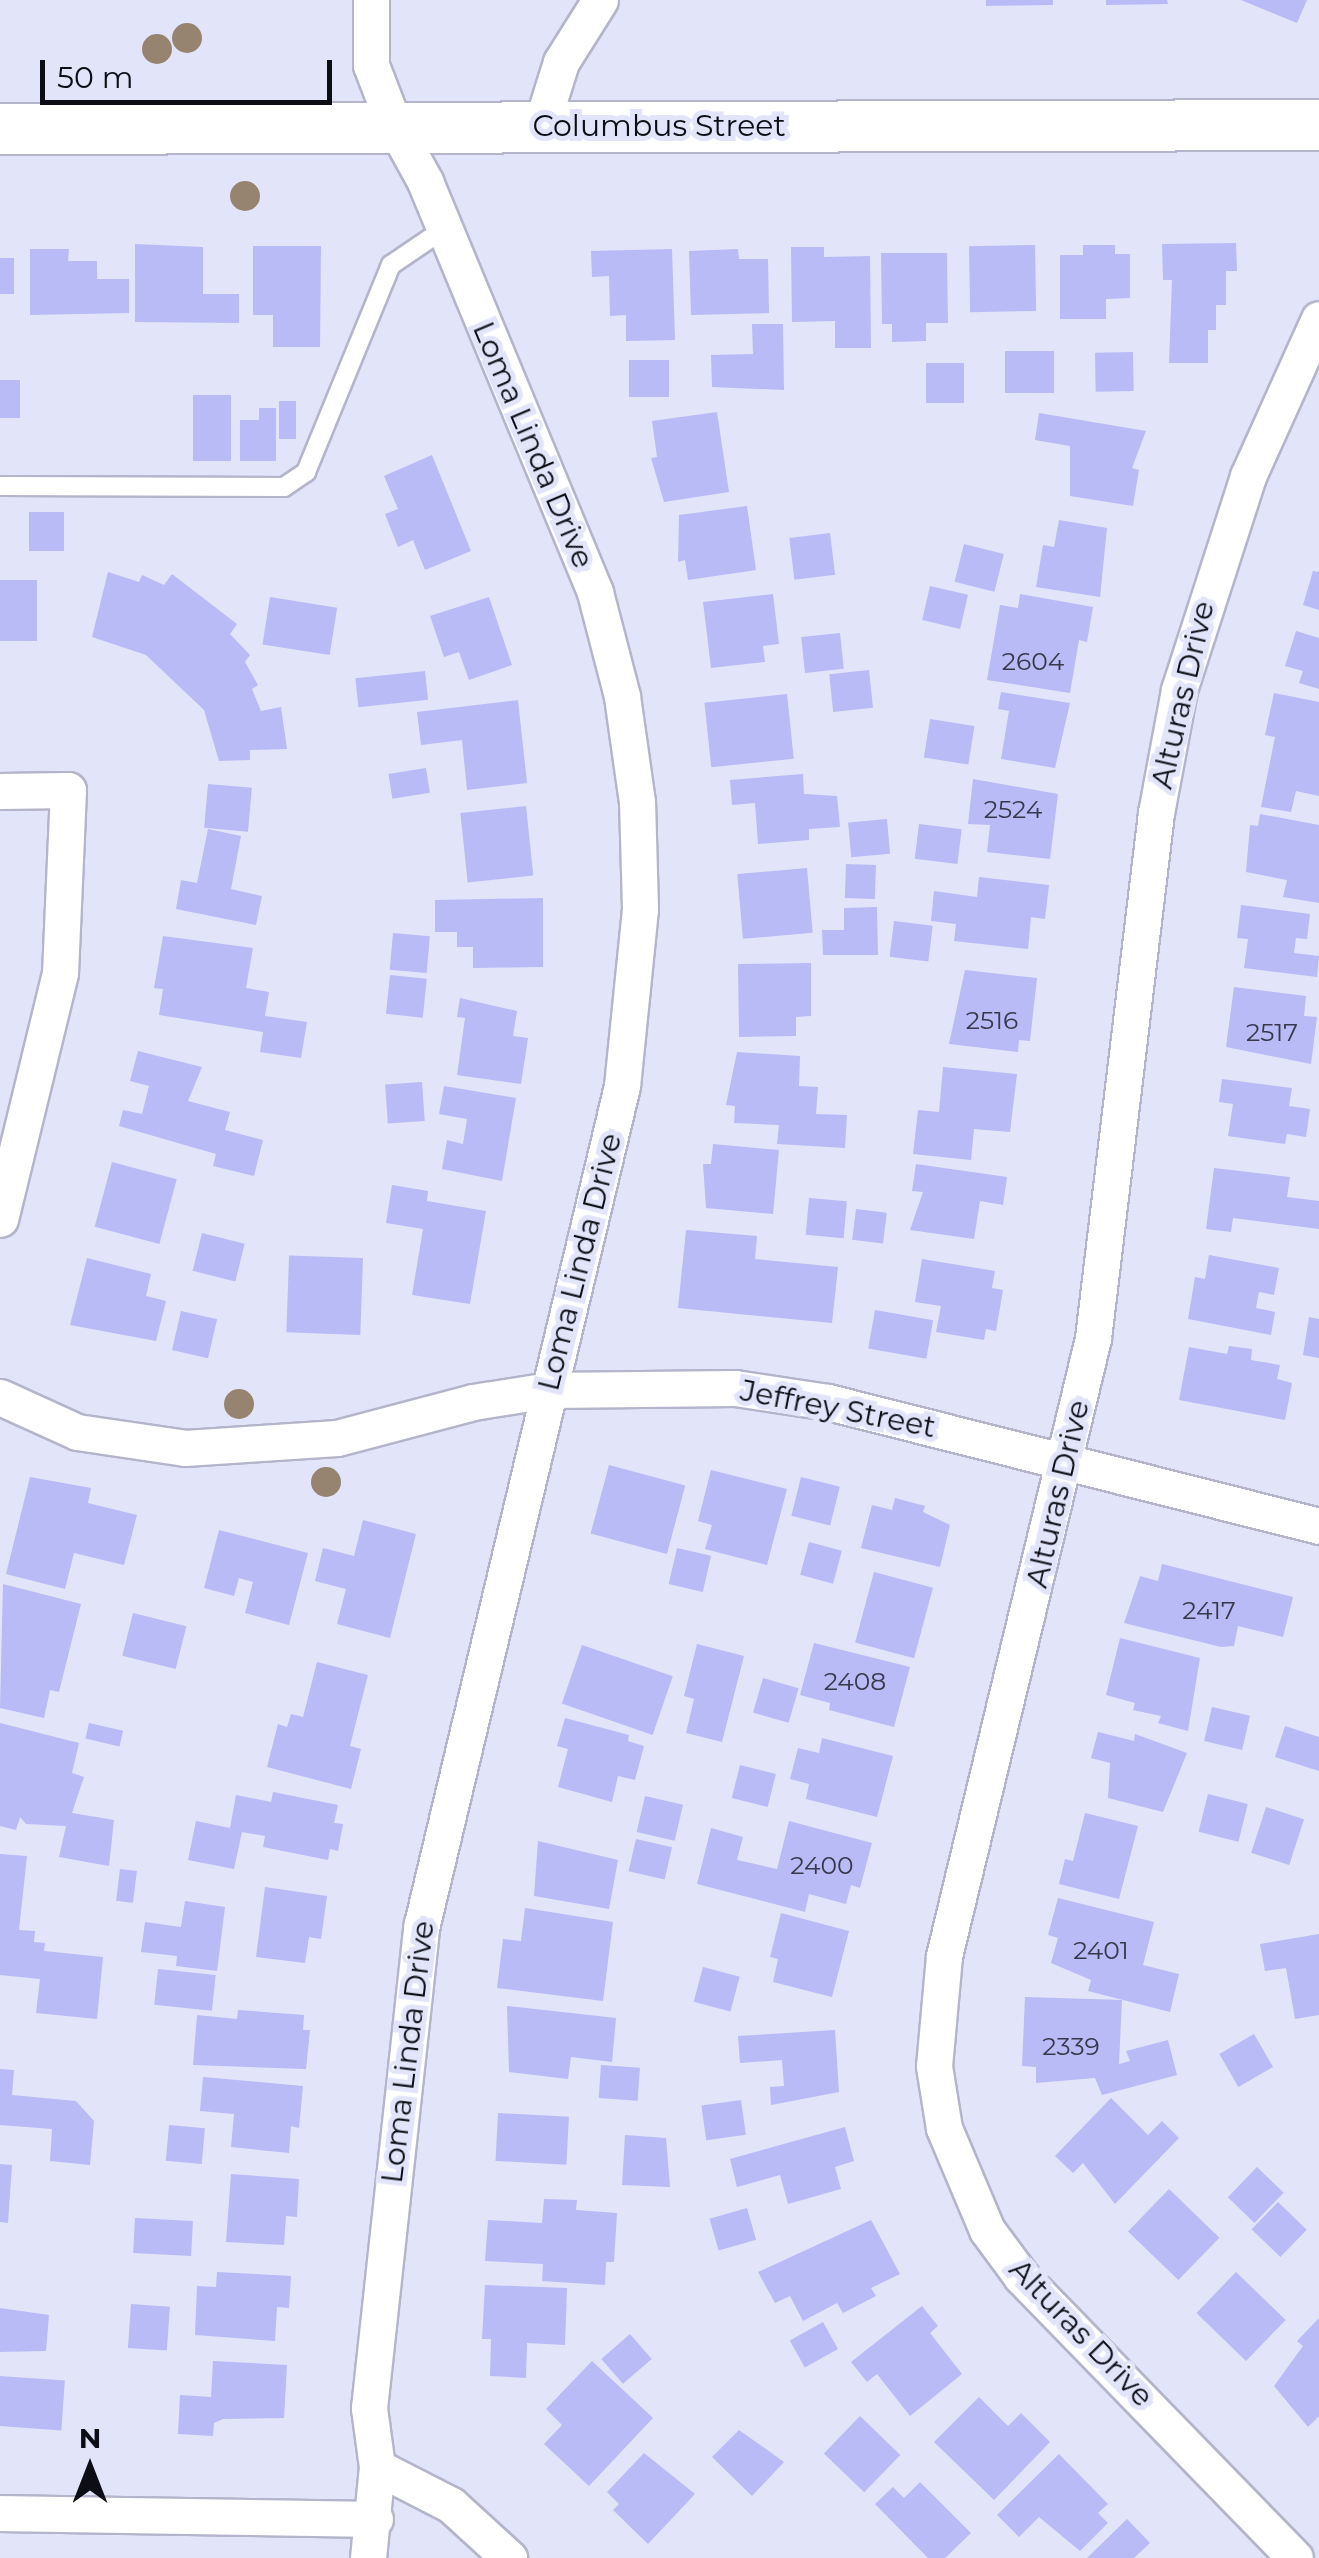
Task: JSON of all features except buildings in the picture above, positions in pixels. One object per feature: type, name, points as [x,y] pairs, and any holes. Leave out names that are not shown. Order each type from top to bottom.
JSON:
[{"type":"main road","name":"Columbus Street","points":[[0,129],[1319,125]]},
{"type":"street","name":"Loma Linda Drive","points":[[368,2558],[375,2519],[377,2467],[369,2408],[422,1924],[622,1086],[640,908],[636,802],[622,696],[596,592],[559,492],[441,231],[426,183],[394,125],[372,65],[370,0]]},
{"type":"street","points":[[541,126],[561,62],[600,0]]},
{"type":"street","name":"Alturas Drive","points":[[1296,2558],[1021,2276],[987,2230],[944,2128],[934,2066],[942,1972],[1067,1460],[1099,1301],[1156,813],[1179,690],[1248,476],[1319,319]]},
{"type":"street","points":[[0,790],[68,790],[60,974],[0,1219]]},
{"type":"street","name":"Jeffrey Street","points":[[0,1397],[78,1432],[185,1448],[337,1438],[473,1402],[548,1390],[735,1388],[828,1402],[1319,1526]]},
{"type":"street","points":[[377,2467],[451,2506],[509,2558]]},
{"type":"street","points":[[0,2513],[375,2519]]},
{"type":"lane","points":[[0,486],[284,487],[306,472],[391,265],[441,231]]}]
